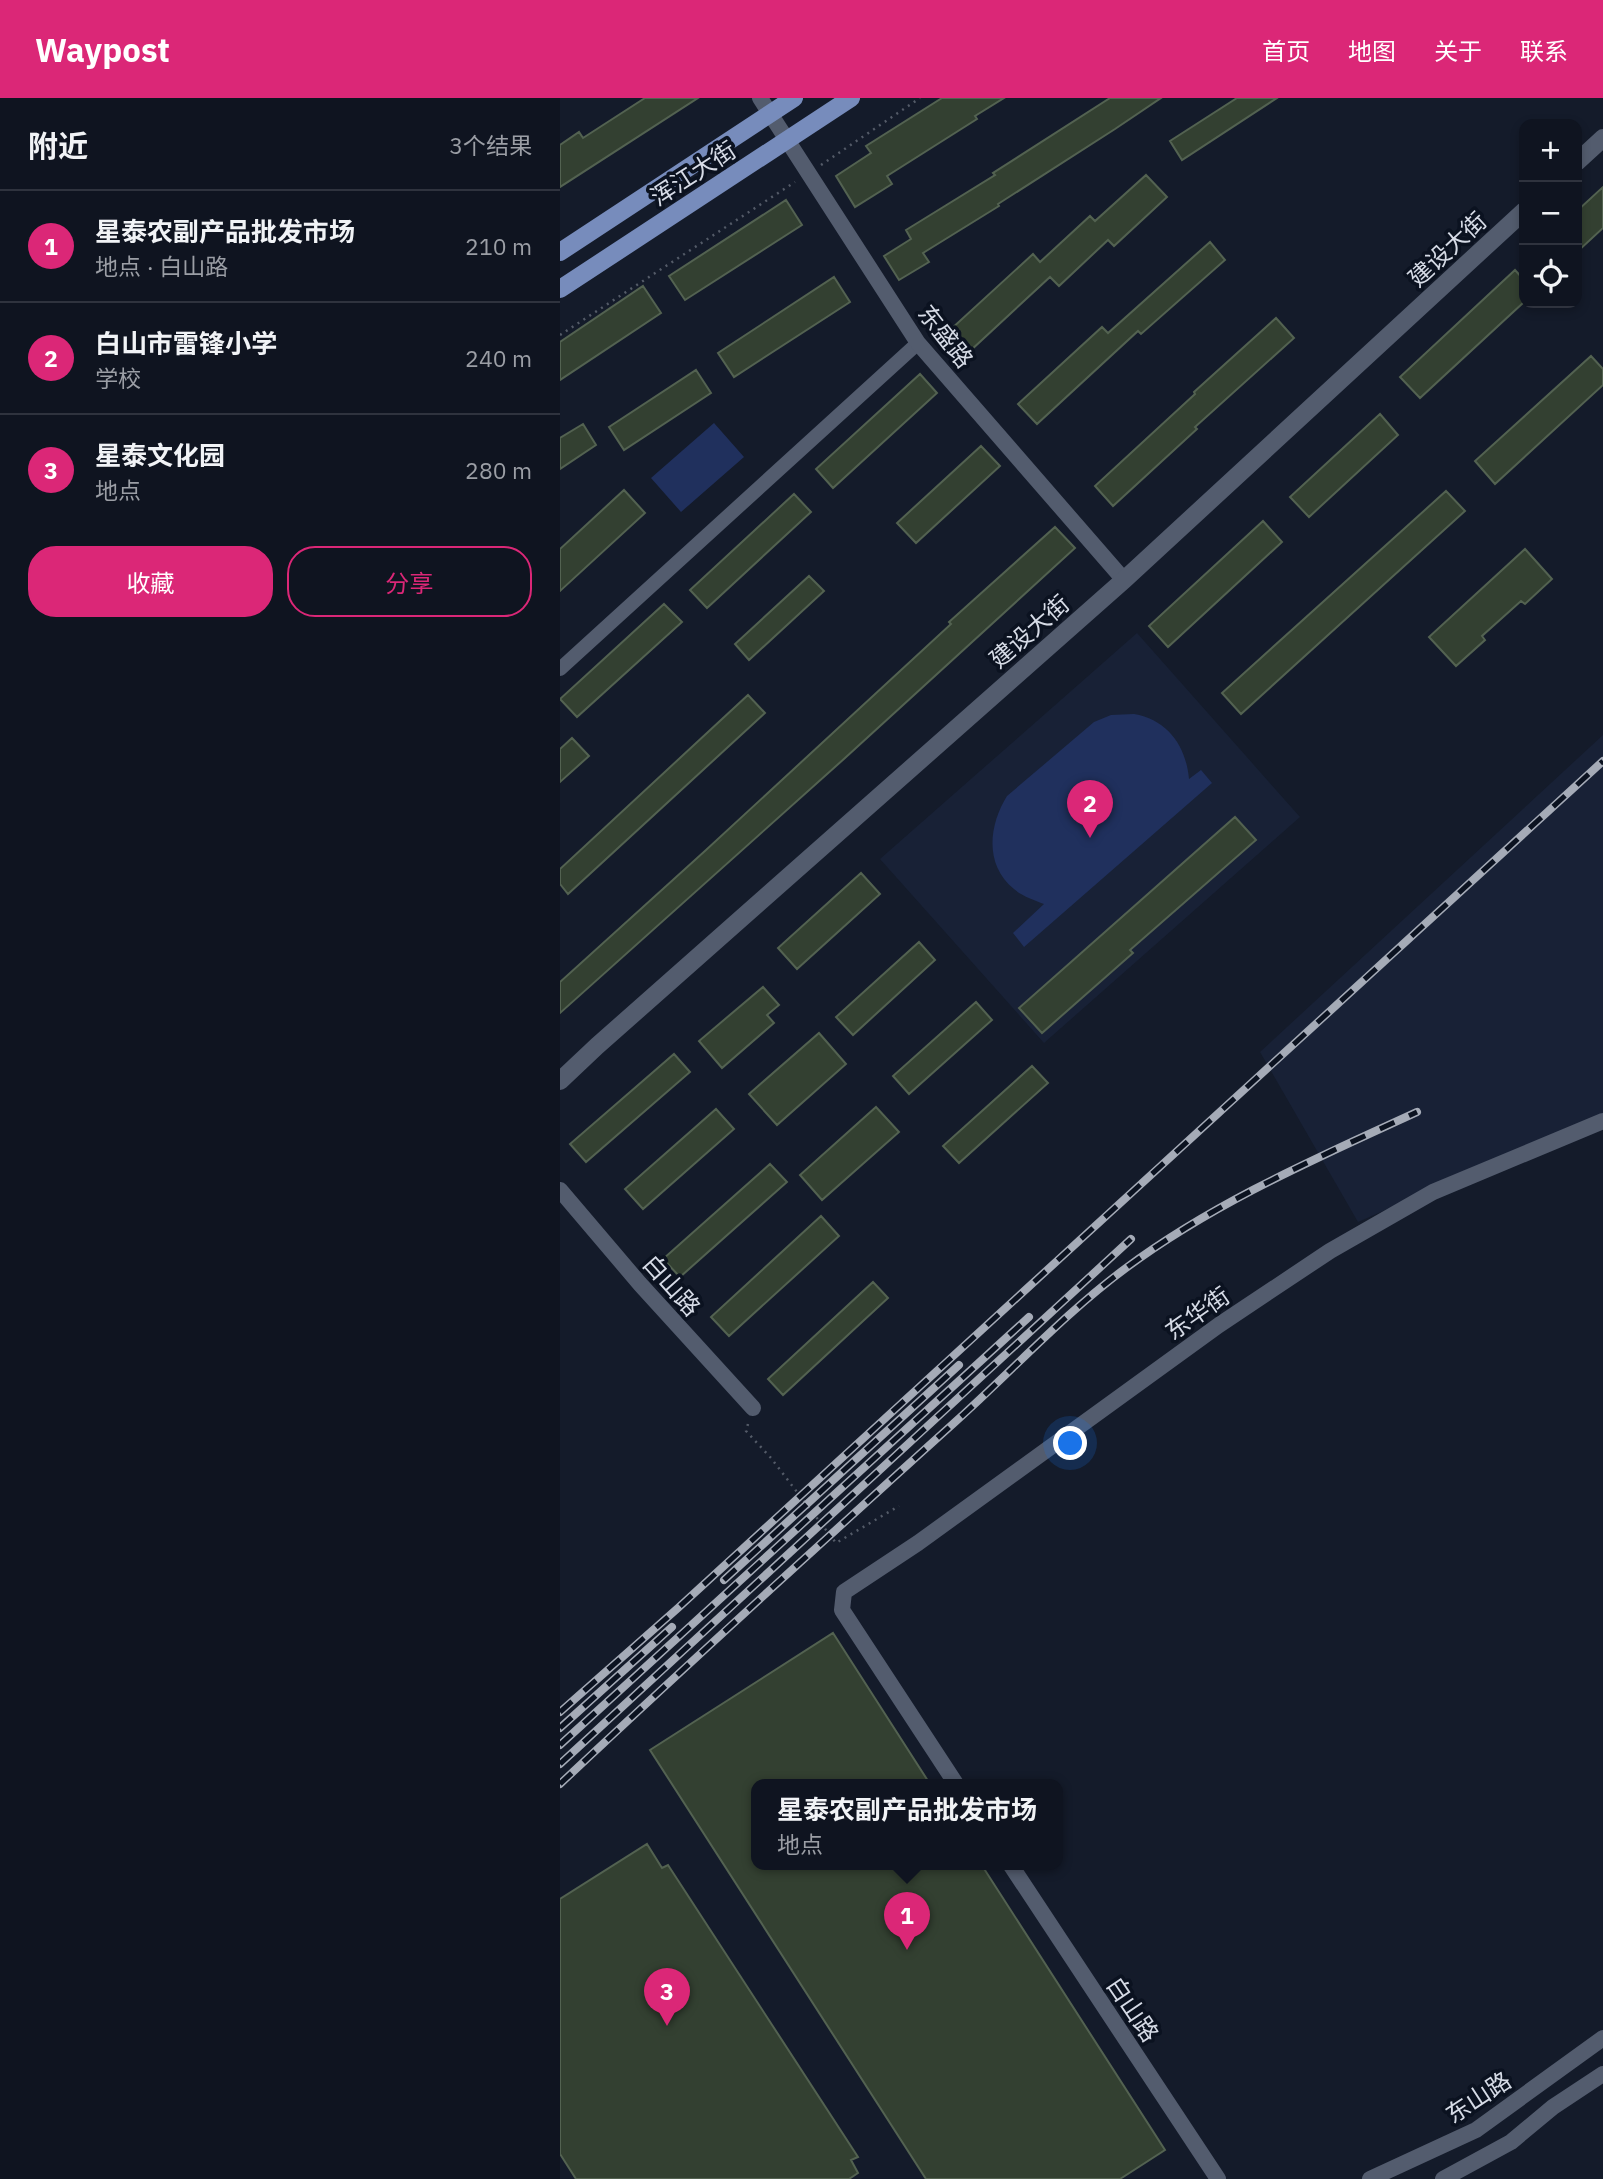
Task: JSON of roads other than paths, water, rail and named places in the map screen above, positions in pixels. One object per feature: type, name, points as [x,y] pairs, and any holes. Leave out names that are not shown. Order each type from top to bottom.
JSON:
[{"type":"main road","name":"浑江大街","points":[[560,252],[794,98]]},
{"type":"main road","name":"浑江大街","points":[[560,289],[852,98]]},
{"type":"main road","points":[[1582,157],[1603,138]]},
{"type":"main road","name":"建设大街","points":[[560,1081],[1124,580],[1519,216]]},
{"type":"street","name":"东盛路","points":[[760,98],[918,343],[1124,580]]},
{"type":"street","points":[[560,669],[918,343]]},
{"type":"street","name":"东华街","points":[[953,1779],[842,1610],[845,1592],[918,1543],[1219,1325],[1330,1251],[1433,1192],[1603,1121]]},
{"type":"street","name":"白山路","points":[[560,1190],[640,1284],[753,1408]]},
{"type":"street","name":"白山路","points":[[1014,1870],[1218,2179]]},
{"type":"street","name":"东山路","points":[[1370,2179],[1476,2130],[1603,2038]]},
{"type":"street","points":[[1443,2179],[1511,2142],[1553,2107],[1603,2074]]},
{"type":"railway","points":[[560,1712],[678,1608],[1603,761]]},
{"type":"railway","points":[[560,1784],[1104,1285],[1160,1244],[1267,1182],[1417,1112]]},
{"type":"railway","points":[[560,1764],[1131,1239]]},
{"type":"railway","points":[[560,1745],[1029,1317]]},
{"type":"railway","points":[[724,1580],[959,1365]]},
{"type":"railway","points":[[560,1728],[672,1627]]},
{"type":"place","name":"白山市雷锋小学","points":[[1090,838]]},
{"type":"place","name":"星泰农副产品批发市场","points":[[907,1950]]},
{"type":"place","name":"星泰文化园","points":[[667,2026]]}]
